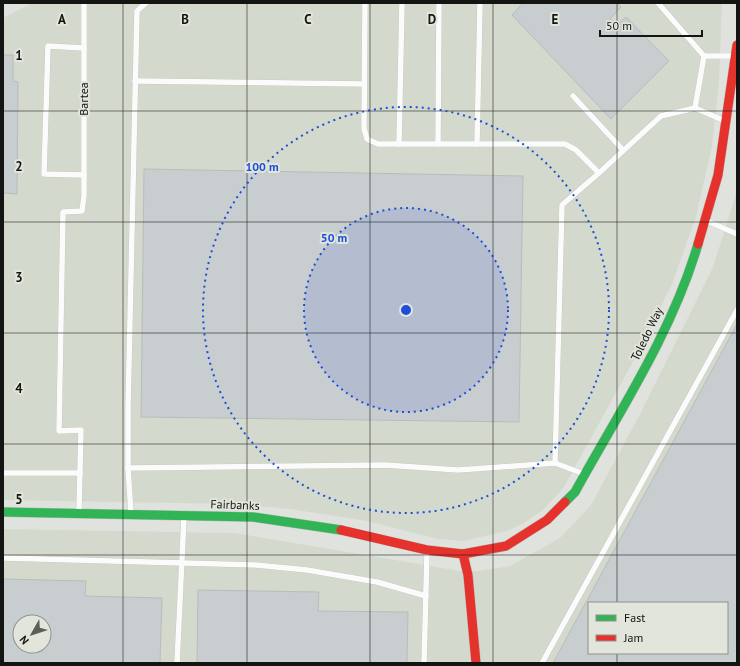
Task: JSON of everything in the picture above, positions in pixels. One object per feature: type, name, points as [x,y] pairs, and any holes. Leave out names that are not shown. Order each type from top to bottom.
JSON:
[{"type":"street","name":"Toledo Way","points":[[463,554],[506,546],[547,520],[574,492],[658,343],[692,264],[718,175],[727,122],[733,108],[737,45]]},
{"type":"street","name":"Fairbanks","points":[[3,512],[253,517],[354,532],[427,550],[463,554]]},
{"type":"street","points":[[463,554],[468,575],[476,663]]},
{"type":"lane","name":"Bartea","points":[[80,473],[81,430],[59,431],[63,212],[82,211],[84,196],[84,3]]},
{"type":"lane","points":[[131,515],[128,468],[128,408],[137,11],[146,3]]},
{"type":"lane","points":[[365,3],[364,128],[367,139],[378,144],[565,144],[576,150],[599,173]]},
{"type":"lane","points":[[399,144],[402,3]]},
{"type":"lane","points":[[438,144],[439,3]]},
{"type":"lane","points":[[477,144],[480,3]]},
{"type":"lane","points":[[658,3],[704,56],[736,56]]},
{"type":"lane","points":[[84,48],[48,46],[44,174],[84,175]]},
{"type":"lane","points":[[695,108],[704,56]]},
{"type":"lane","points":[[135,80],[364,84]]},
{"type":"lane","points":[[573,96],[623,150]]},
{"type":"lane","points":[[555,463],[562,205],[661,116],[695,108],[727,122]]},
{"type":"lane","points":[[705,220],[737,234]]},
{"type":"lane","points":[[542,663],[737,310]]},
{"type":"lane","points":[[128,468],[385,465],[458,470],[555,463],[584,474]]},
{"type":"lane","points":[[3,473],[80,473],[79,514]]},
{"type":"lane","points":[[177,663],[184,516]]},
{"type":"lane","points":[[424,663],[427,550]]},
{"type":"lane","points":[[3,558],[256,565],[307,570],[377,582],[426,596]]},
{"type":"shaded area","points":[[32,3],[722,3],[719,83],[712,146],[696,217],[672,284],[640,349],[564,487],[543,510],[522,524],[507,531],[463,541],[438,539],[367,521],[290,509],[233,504],[3,500],[3,18]]},
{"type":"shaded area","points":[[737,182],[737,663],[3,663],[3,529],[235,533],[460,571],[479,571],[510,566],[560,538],[591,505],[641,412],[713,267],[735,197]]},
{"type":"building","points":[[523,3],[617,3],[621,7],[610,19],[617,25],[626,17],[669,61],[611,119],[512,15]]},
{"type":"building","points":[[3,55],[13,55],[13,81],[18,82],[17,194],[3,193]]},
{"type":"building","points":[[144,169],[523,176],[519,422],[141,417]]},
{"type":"building","points":[[737,324],[737,663],[553,663]]},
{"type":"building","points":[[3,579],[86,581],[85,596],[162,598],[160,663],[3,663]]},
{"type":"building","points":[[198,590],[319,592],[318,611],[408,612],[407,663],[197,663]]},
{"type":"traffic: fast","points":[[565,502],[575,492],[659,340],[674,309],[698,244]]},
{"type":"traffic: fast","points":[[3,512],[253,517],[341,530]]},
{"type":"traffic: jam","points":[[698,244],[718,175],[737,45]]},
{"type":"traffic: jam","points":[[341,530],[427,550],[463,554],[506,546],[547,520],[565,502]]},
{"type":"traffic: jam","points":[[463,554],[468,575],[476,663]]}]
